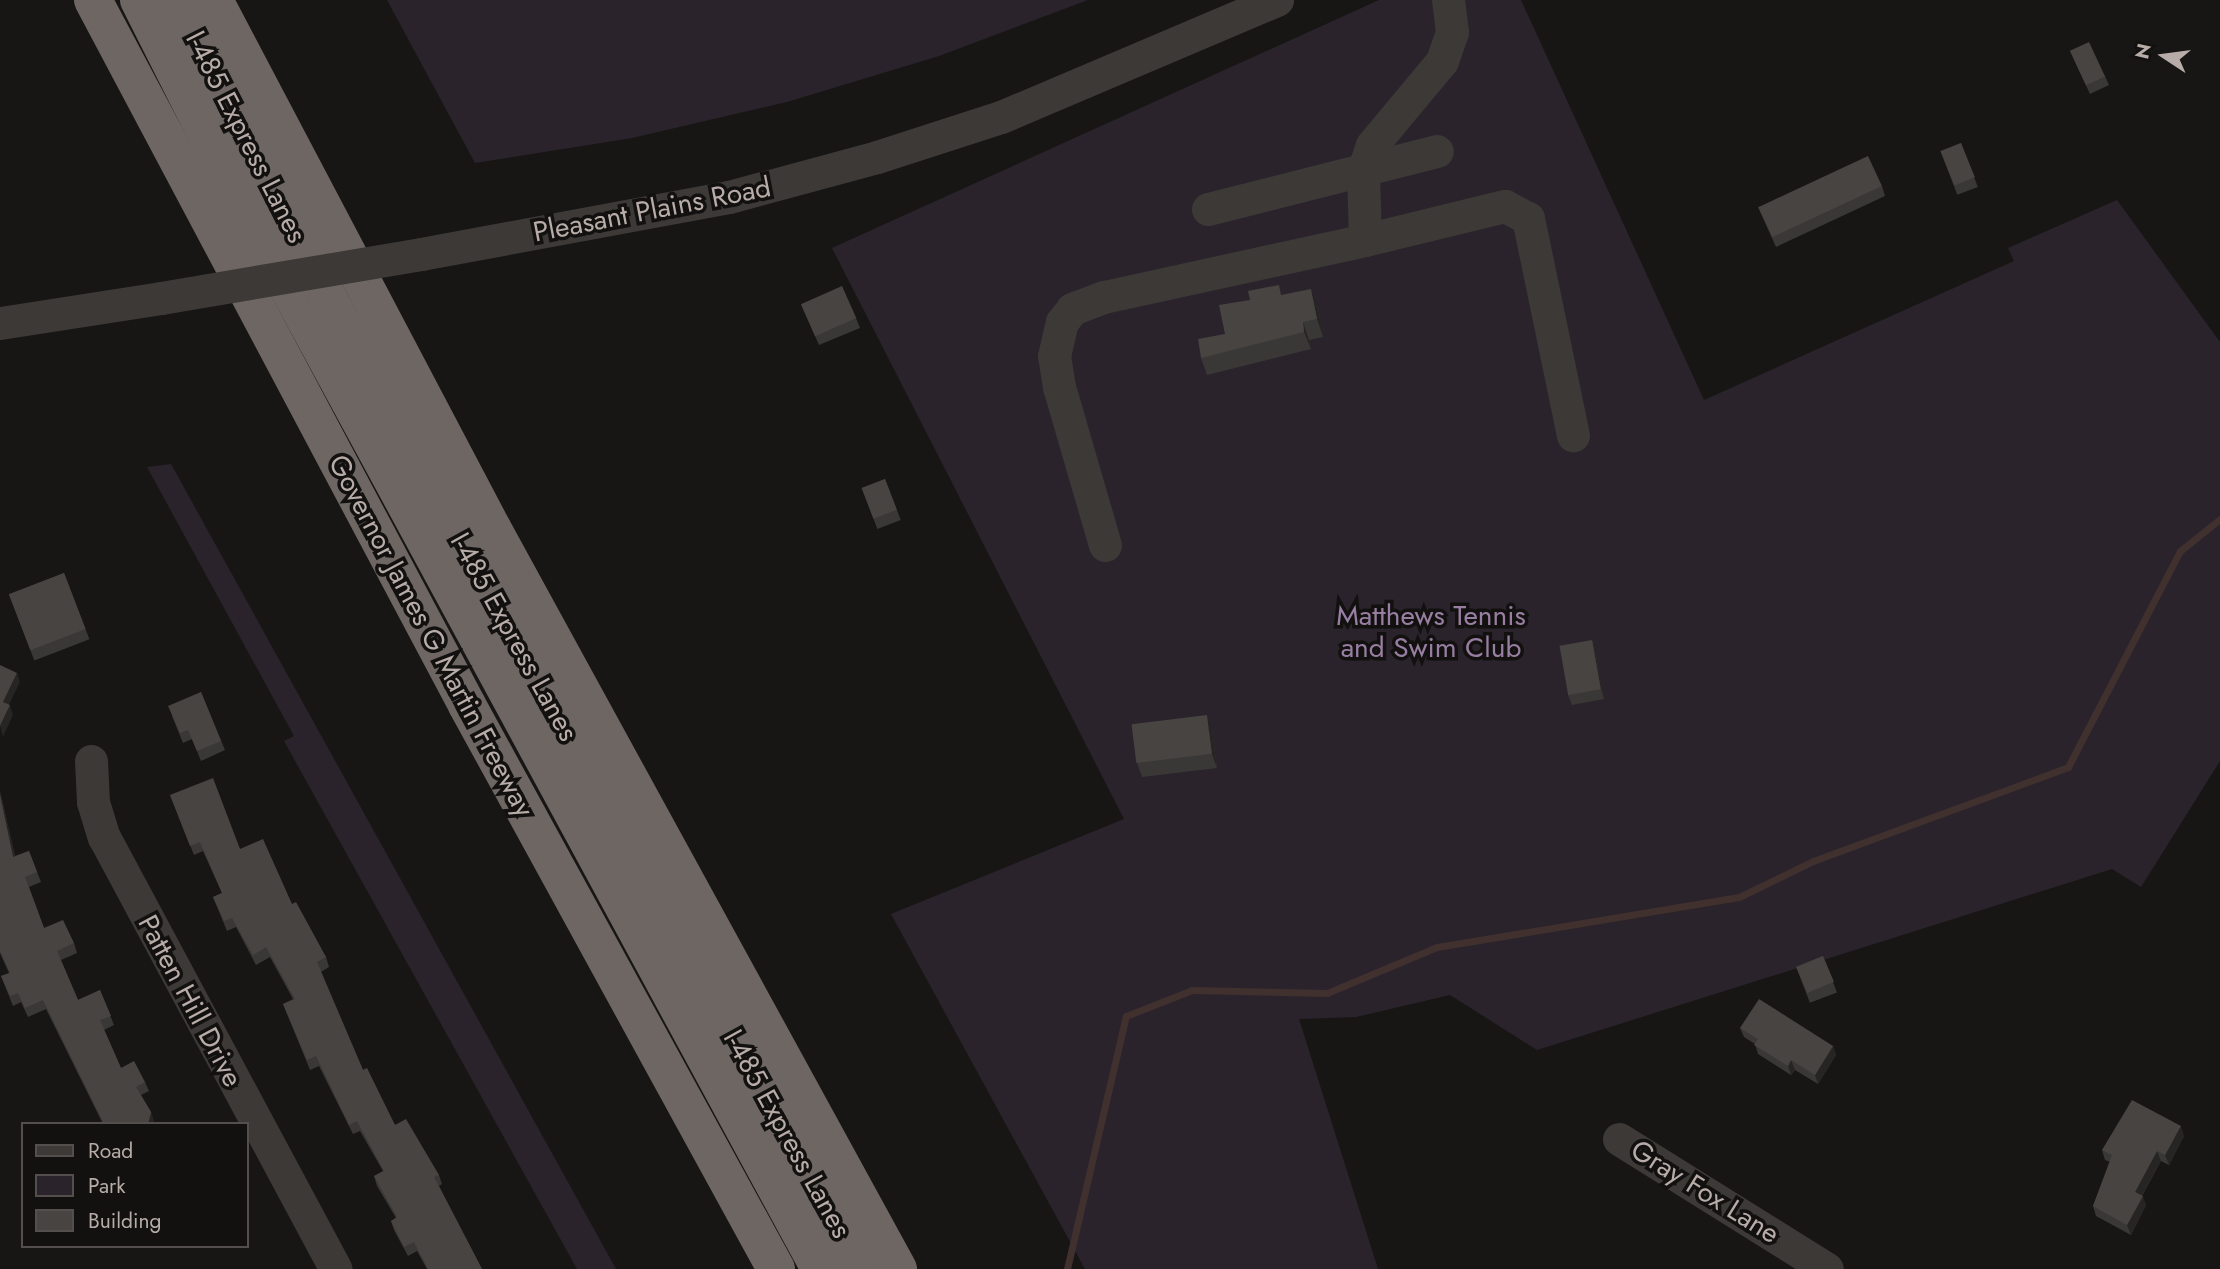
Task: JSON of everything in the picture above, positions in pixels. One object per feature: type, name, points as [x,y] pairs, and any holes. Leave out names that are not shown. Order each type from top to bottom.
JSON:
[{"type":"highway","name":"Governor James G Martin Freeway","points":[[93,0],[660,1058],[776,1269]]},
{"type":"highway","name":"I-485 Express Lanes","points":[[139,0],[324,355],[819,1269]]},
{"type":"highway","name":"I-485 Express Lanes","points":[[175,0],[409,446],[861,1269]]},
{"type":"highway","points":[[214,0],[492,528],[898,1269]]},
{"type":"highway","points":[[280,129],[409,446]]},
{"type":"highway","points":[[660,1058],[819,1269]]},
{"type":"street","name":"Pleasant Plains Road","points":[[0,323],[421,254],[729,197],[877,157],[1001,117],[1277,0]]},
{"type":"street","points":[[1365,240],[1363,172],[1372,145],[1442,61],[1452,32],[1448,0]]},
{"type":"street","points":[[1208,209],[1437,152]]},
{"type":"street","points":[[1105,545],[1054,356],[1057,336],[1072,309],[1104,297],[1365,240],[1505,206],[1528,218],[1573,435]]},
{"type":"street","name":"Patten Hill Drive","points":[[91,761],[93,802],[104,837],[336,1269]]},
{"type":"street","name":"Gray Fox Lane","points":[[1619,1139],[1827,1269]]},
{"type":"green space","points":[[387,0],[1088,0],[939,56],[787,102],[632,138],[475,163]]},
{"type":"green space","name":"Matthews Tennis and Swim Club","points":[[1379,0],[1521,0],[1704,400],[2014,261],[2008,248],[2117,200],[2220,342],[2220,761],[2141,887],[2112,869],[1537,1050],[1450,995],[1356,1017],[1299,1019],[1378,1269],[1085,1269],[891,914],[1124,819],[832,248]]},
{"type":"green space","points":[[171,464],[616,1269],[577,1269],[284,741],[294,736],[147,467]]},
{"type":"building","points":[[2089,42],[2105,76],[2086,85],[2070,51]]},
{"type":"building","points":[[1961,143],[1975,177],[1954,186],[1941,151]]},
{"type":"building","points":[[1868,156],[1882,186],[1772,237],[1758,207]]},
{"type":"building","points":[[1279,285],[1281,295],[1311,289],[1317,319],[1303,322],[1304,332],[1201,358],[1198,339],[1225,334],[1219,305],[1250,300],[1248,291]]},
{"type":"building","points":[[842,286],[856,318],[815,336],[801,304]]},
{"type":"building","points":[[885,479],[897,510],[873,519],[862,488]]},
{"type":"building","points":[[64,573],[86,629],[30,650],[9,594]]},
{"type":"building","points":[[1592,640],[1601,689],[1568,695],[1560,646]]},
{"type":"building","points":[[0,665],[17,673],[3,702],[10,705],[0,726]]},
{"type":"building","points":[[201,692],[221,741],[197,751],[188,730],[180,733],[168,706]]},
{"type":"building","points":[[1207,715],[1212,754],[1136,763],[1132,724]]},
{"type":"building","points":[[213,778],[240,849],[263,839],[292,904],[296,902],[326,957],[317,962],[363,1070],[367,1068],[395,1125],[406,1119],[439,1175],[434,1177],[482,1269],[428,1269],[414,1242],[404,1247],[391,1221],[397,1217],[374,1176],[384,1171],[357,1121],[349,1125],[316,1056],[307,1060],[283,1004],[295,999],[266,947],[253,955],[232,918],[224,921],[213,897],[222,893],[200,842],[190,846],[170,795]]},
{"type":"building","points":[[0,795],[13,857],[29,851],[37,872],[25,877],[44,928],[63,920],[74,943],[57,951],[78,1000],[100,990],[111,1016],[100,1020],[121,1068],[134,1061],[145,1082],[136,1087],[151,1112],[148,1122],[103,1122],[43,1000],[25,1008],[18,993],[10,996],[1,976],[10,973],[0,951]]},
{"type":"building","points":[[1823,956],[1834,982],[1807,993],[1796,967]]},
{"type":"building","points":[[1759,999],[1833,1046],[1815,1075],[1791,1060],[1788,1066],[1754,1045],[1758,1039],[1740,1028]]},
{"type":"building","points":[[2132,1100],[2181,1126],[2165,1155],[2157,1151],[2135,1192],[2143,1196],[2127,1225],[2093,1206],[2112,1155],[2102,1150]]},
{"type":"waterway","points":[[1067,1269],[1126,1016],[1192,990],[1327,993],[1437,947],[1739,897],[1813,861],[2068,767],[2180,551],[2220,519]]}]
